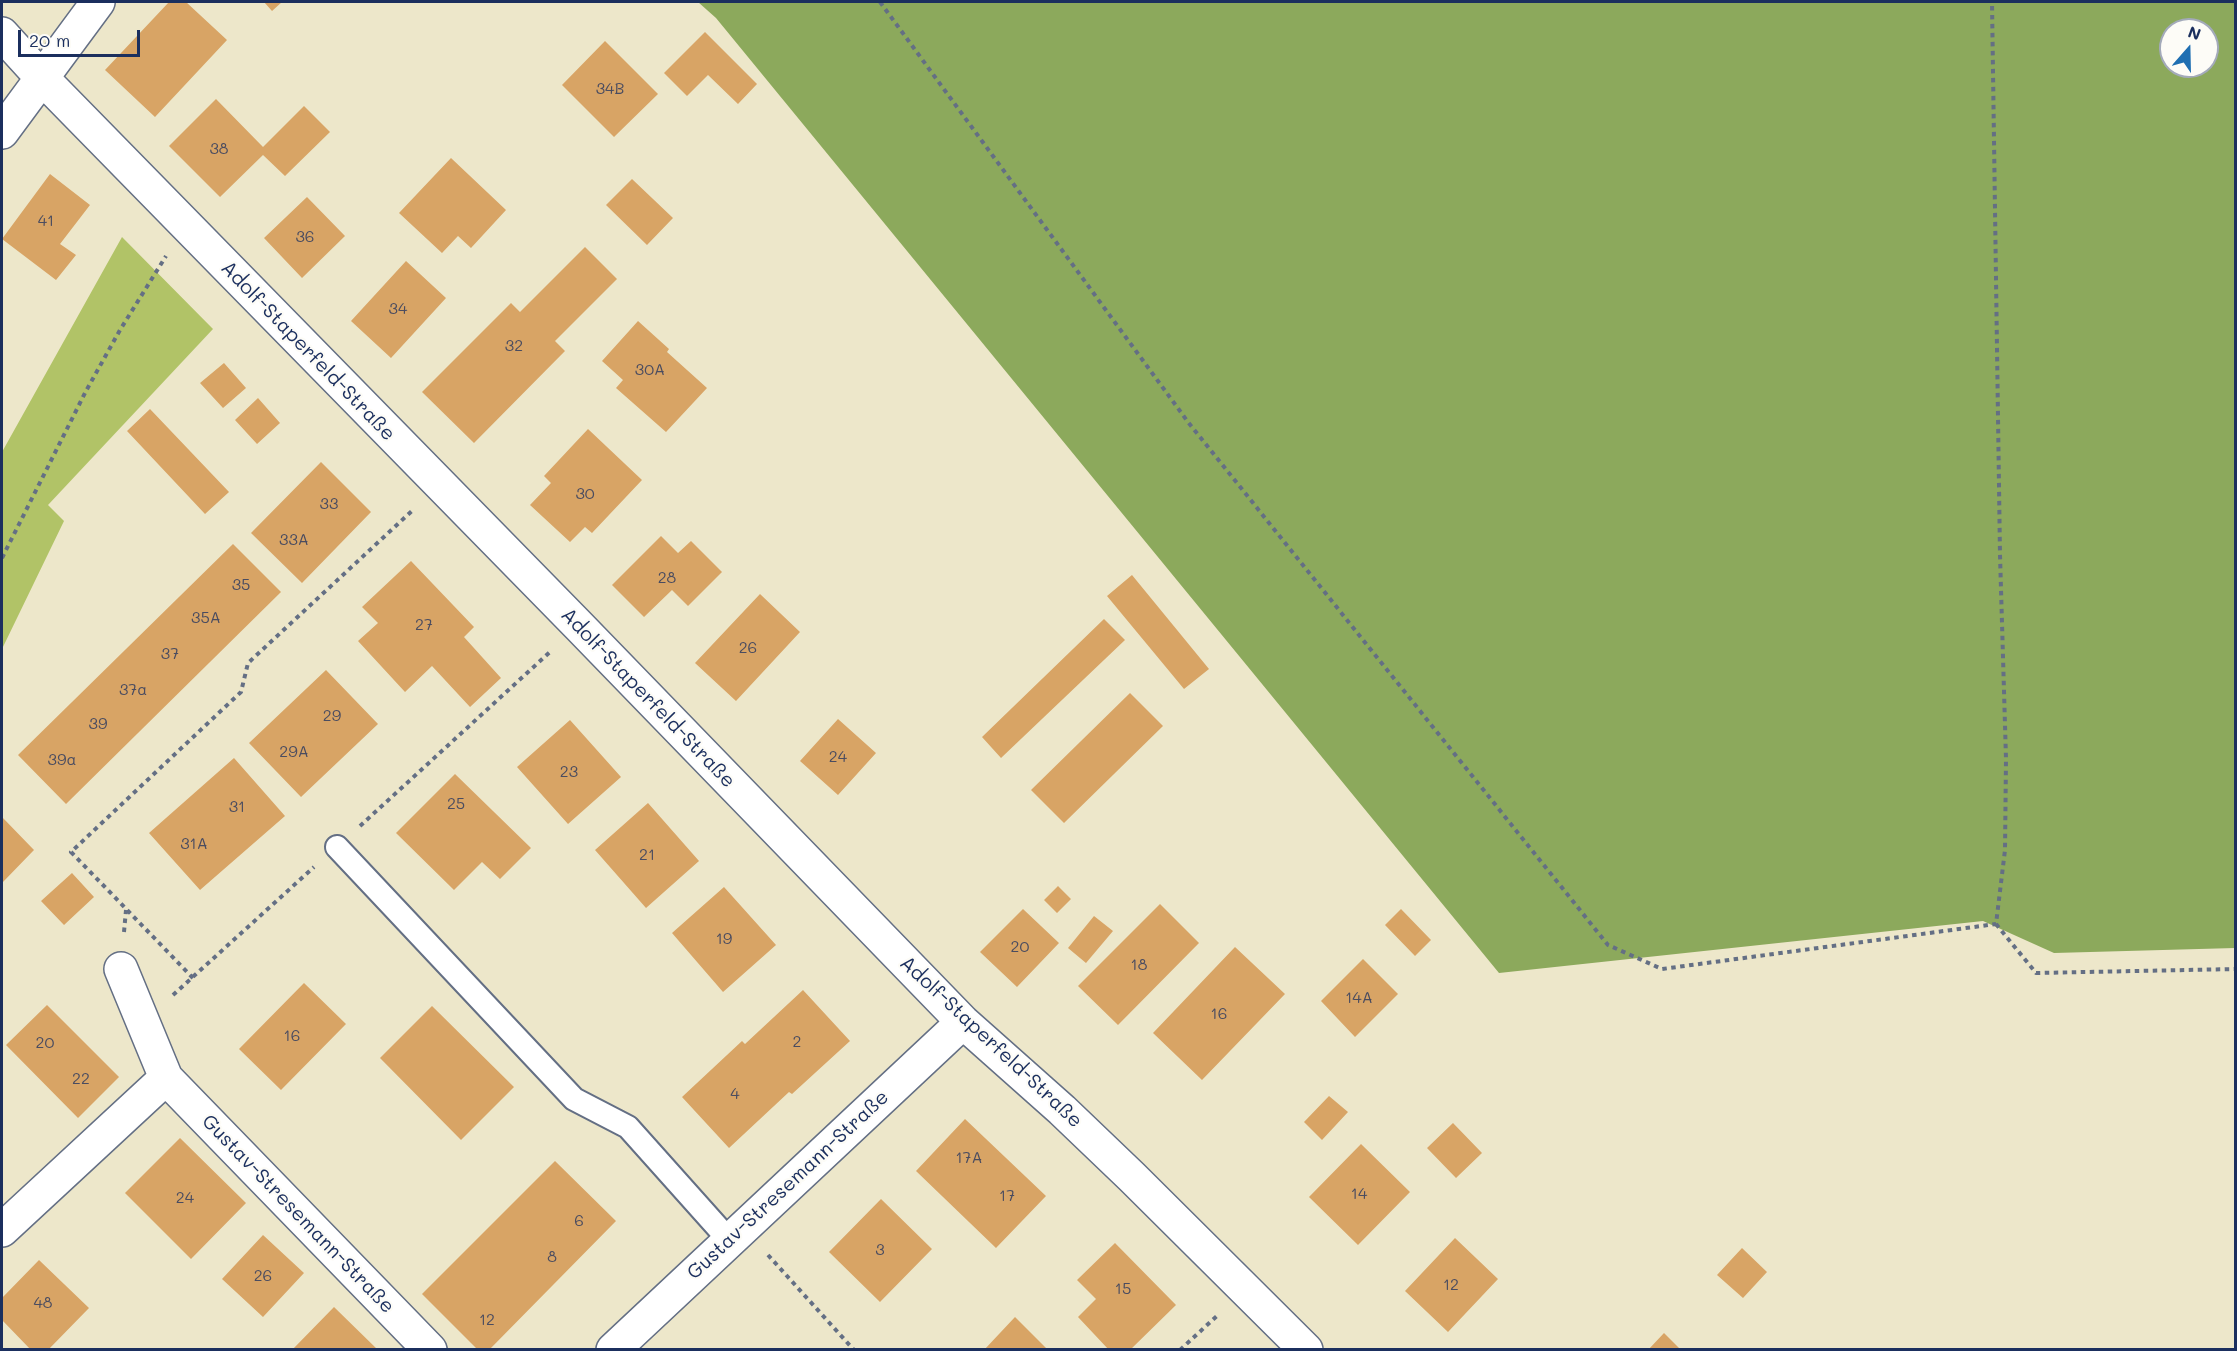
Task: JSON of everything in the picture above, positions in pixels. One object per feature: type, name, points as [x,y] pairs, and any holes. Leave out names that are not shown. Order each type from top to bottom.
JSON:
[{"type":"street","points":[[2,132],[98,2]]},
{"type":"street","name":"Adolf-Staperfeld-Straße","points":[[2,34],[42,78],[963,1022],[1070,1117],[1306,1350]]},
{"type":"street","name":"Gustav-Stresemann-Straße","points":[[121,969],[166,1078],[430,1350]]},
{"type":"street","name":"Gustav-Stresemann-Straße","points":[[613,1350],[963,1022]]},
{"type":"street","points":[[2,1230],[166,1078]]},
{"type":"lane","points":[[336,847],[574,1099],[628,1127],[736,1233]]},
{"type":"path","points":[[880,2],[1188,422],[1608,945],[1662,969],[1996,924]]},
{"type":"path","points":[[1992,2],[2000,555],[2006,759],[2005,850],[1996,924],[2036,974],[2235,969]]},
{"type":"path","points":[[2,558],[86,391],[120,330],[164,259],[187,227]]},
{"type":"path","points":[[439,486],[248,663],[241,692],[71,852],[193,978],[579,626]]},
{"type":"path","points":[[736,1233],[854,1350]]},
{"type":"path","points":[[1180,1350],[1246,1289]]},
{"type":"green space","points":[[698,2],[2235,2],[2235,948],[2054,953],[1983,921],[1499,973],[716,18]]},
{"type":"green space","points":[[122,237],[213,329],[48,505],[64,521],[2,649],[2,452]]},
{"type":"building","points":[[169,2],[186,2],[227,40],[155,117],[105,70]]},
{"type":"building","points":[[264,2],[282,2],[272,11]]},
{"type":"building","points":[[705,32],[757,84],[738,104],[708,75],[687,96],[664,73]]},
{"type":"building","points":[[605,41],[658,94],[614,137],[562,85]]},
{"type":"building","points":[[216,99],[263,147],[304,106],[330,132],[285,176],[263,155],[220,197],[169,146]]},
{"type":"building","points":[[451,158],[506,210],[471,248],[458,236],[442,253],[399,213]]},
{"type":"building","points":[[50,174],[90,205],[60,244],[76,255],[56,280],[2,239]]},
{"type":"building","points":[[632,179],[673,218],[647,245],[606,205]]},
{"type":"building","points":[[307,197],[345,236],[302,278],[264,238]]},
{"type":"building","points":[[585,247],[617,279],[555,341],[565,351],[474,443],[422,392],[511,303],[520,312]]},
{"type":"building","points":[[406,261],[446,298],[391,358],[351,321]]},
{"type":"building","points":[[638,321],[669,349],[667,352],[707,388],[666,432],[616,388],[623,380],[602,361]]},
{"type":"building","points":[[224,363],[246,388],[223,408],[200,383]]},
{"type":"building","points":[[258,398],[280,423],[257,444],[235,420]]},
{"type":"building","points":[[150,409],[229,492],[205,514],[127,431]]},
{"type":"building","points":[[588,429],[642,480],[592,533],[585,527],[570,542],[530,505],[551,483],[544,476]]},
{"type":"building","points":[[321,462],[371,512],[302,583],[251,533]]},
{"type":"building","points":[[661,536],[678,553],[691,541],[722,572],[688,606],[672,590],[644,617],[612,585]]},
{"type":"building","points":[[233,544],[281,592],[66,804],[18,755]]},
{"type":"building","points":[[411,561],[474,627],[464,637],[501,678],[470,707],[432,666],[405,692],[358,641],[378,623],[362,607]]},
{"type":"building","points":[[1132,575],[1209,669],[1184,689],[1107,596]]},
{"type":"building","points":[[760,594],[800,632],[736,701],[695,663]]},
{"type":"building","points":[[1104,619],[1125,640],[1001,758],[982,737]]},
{"type":"building","points":[[326,670],[378,724],[301,797],[249,743]]},
{"type":"building","points":[[1130,693],[1163,726],[1064,823],[1031,790]]},
{"type":"building","points":[[838,719],[876,753],[838,795],[800,761]]},
{"type":"building","points":[[570,720],[621,777],[568,824],[517,767]]},
{"type":"building","points":[[234,758],[285,816],[200,890],[149,833]]},
{"type":"building","points":[[455,774],[531,848],[500,879],[482,862],[454,890],[396,833]]},
{"type":"building","points":[[648,803],[699,861],[646,908],[595,850]]},
{"type":"building","points":[[2,817],[34,850],[2,883]]},
{"type":"building","points":[[72,873],[94,897],[64,925],[41,901]]},
{"type":"building","points":[[1058,886],[1071,899],[1057,913],[1044,900]]},
{"type":"building","points":[[724,887],[776,945],[723,992],[672,933]]},
{"type":"building","points":[[1160,904],[1199,943],[1118,1025],[1078,986]]},
{"type":"building","points":[[1023,909],[1059,943],[1017,987],[980,952]]},
{"type":"building","points":[[1401,909],[1431,940],[1415,956],[1385,925]]},
{"type":"building","points":[[1094,916],[1113,931],[1086,963],[1068,948]]},
{"type":"building","points":[[1235,947],[1285,994],[1202,1080],[1153,1033]]},
{"type":"building","points":[[1363,959],[1398,994],[1355,1037],[1321,1001]]},
{"type":"building","points":[[304,983],[346,1024],[281,1090],[239,1049]]},
{"type":"building","points":[[803,990],[850,1041],[792,1094],[789,1092],[729,1148],[682,1097],[742,1041],[745,1044]]},
{"type":"building","points":[[47,1005],[119,1077],[78,1118],[6,1045]]},
{"type":"building","points":[[432,1006],[514,1087],[461,1140],[380,1058]]},
{"type":"building","points":[[1329,1096],[1348,1112],[1322,1140],[1304,1122]]},
{"type":"building","points":[[965,1119],[1046,1196],[996,1248],[916,1171]]},
{"type":"building","points":[[1453,1123],[1482,1153],[1456,1178],[1427,1148]]},
{"type":"building","points":[[180,1138],[246,1203],[191,1259],[125,1193]]},
{"type":"building","points":[[1361,1144],[1410,1192],[1358,1245],[1309,1197]]},
{"type":"building","points":[[555,1161],[616,1221],[489,1350],[478,1350],[422,1294]]},
{"type":"building","points":[[881,1199],[932,1249],[880,1302],[829,1252]]},
{"type":"building","points":[[263,1235],[304,1273],[263,1317],[222,1279]]},
{"type":"building","points":[[1455,1238],[1498,1279],[1448,1332],[1405,1291]]},
{"type":"building","points":[[1115,1243],[1176,1305],[1130,1350],[1109,1350],[1078,1317],[1096,1299],[1077,1280]]},
{"type":"building","points":[[1742,1248],[1767,1272],[1743,1298],[1717,1275]]},
{"type":"building","points":[[39,1260],[89,1308],[48,1350],[31,1350],[2,1320],[2,1298]]},
{"type":"building","points":[[334,1307],[378,1350],[292,1350]]},
{"type":"building","points":[[1015,1317],[1048,1350],[984,1350]]},
{"type":"building","points":[[1664,1333],[1681,1350],[1648,1350]]}]
